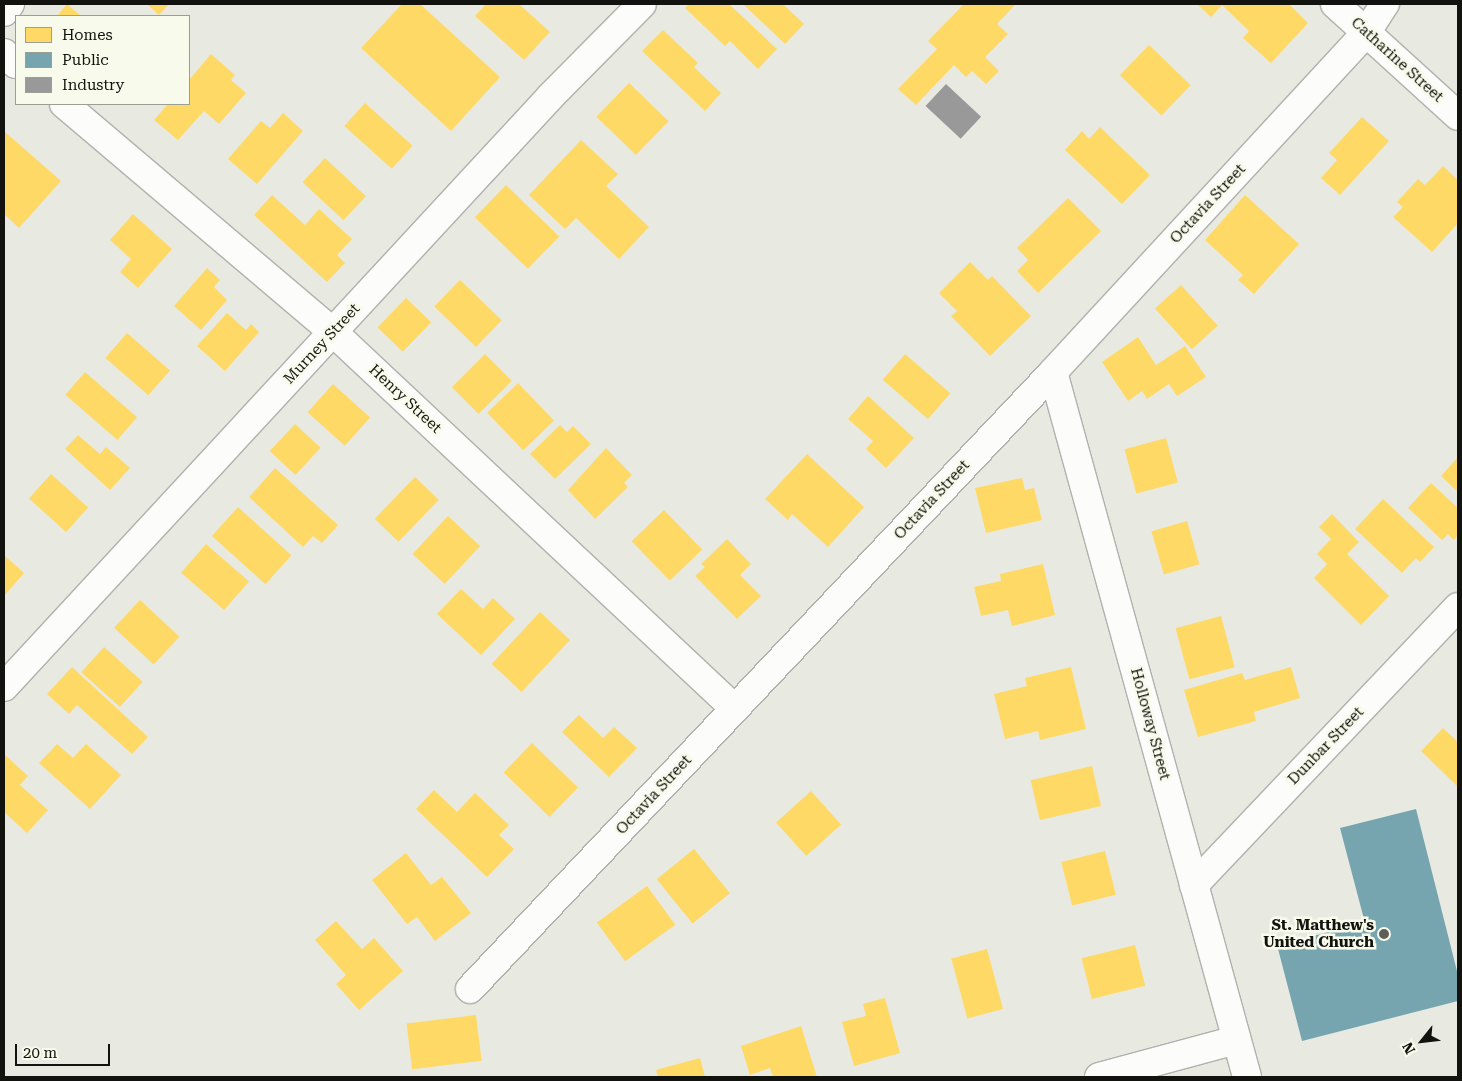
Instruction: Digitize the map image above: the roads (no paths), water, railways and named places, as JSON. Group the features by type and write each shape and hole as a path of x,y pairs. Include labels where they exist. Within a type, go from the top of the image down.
{"street":[{"path":"4,12 10,4"},
{"name":"Murney Street","path":"4,688 551,96 642,4"},
{"name":"Catharine Street","path":"1335,4 1458,116"},
{"name":"Octavia Street","path":"470,989 1053,372 1366,32 1385,4"},
{"path":"4,53 15,63"},
{"name":"Henry Street","path":"65,105 333,332 735,709"},
{"name":"Holloway Street","path":"1053,372 1247,1077"},
{"name":"Dunbar Street","path":"1194,885 1458,607"},
{"path":"1099,1077 1236,1040"}],"place":[{"name":"St. Matthew's United Church","path":"1384,934"}]}
